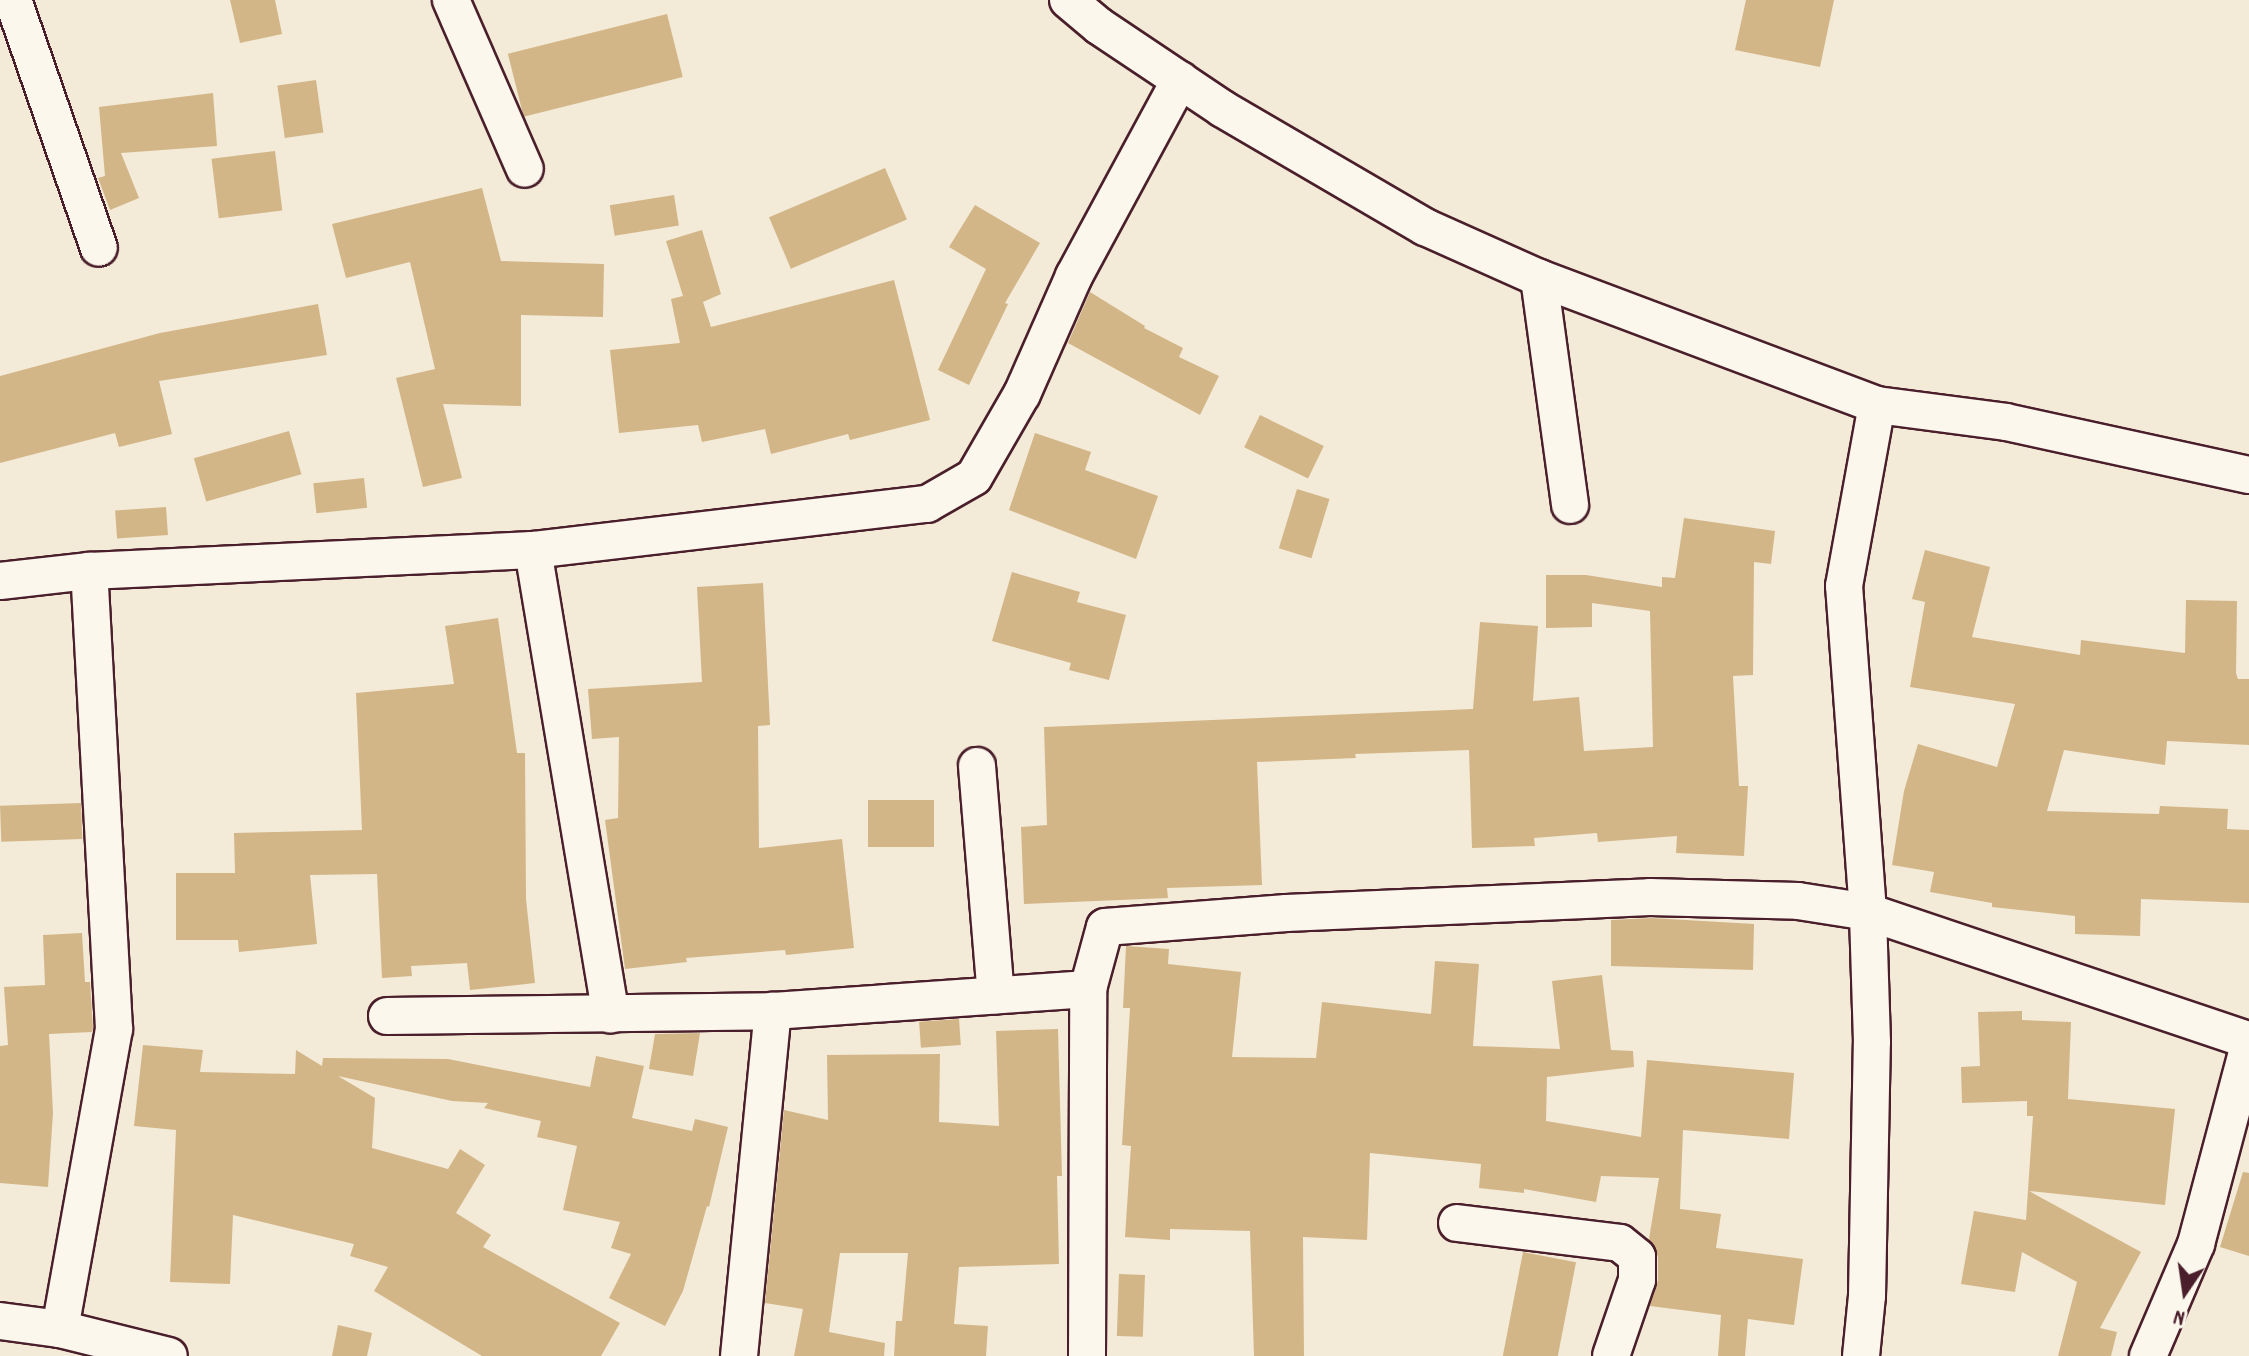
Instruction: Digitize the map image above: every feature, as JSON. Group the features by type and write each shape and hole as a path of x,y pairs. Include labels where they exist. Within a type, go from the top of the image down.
{"street":[{"path":"13,0 99,248"},
{"path":"451,0 525,169"},
{"path":"1068,0 1099,26 1223,109 1425,227 1539,278 1877,405 2006,422 2249,475"},
{"path":"0,581 89,571 533,550 927,504 974,477 1022,394 1074,276 1180,80"},
{"path":"1539,278 1570,505"},
{"path":"1861,1356 1867,1296 1872,1042 1868,912 1844,586 1877,405"},
{"path":"533,550 611,1014"},
{"path":"60,1329 114,1029 89,571"},
{"path":"977,766 996,995"},
{"path":"1087,1356 1088,989 1105,927 1286,913 1650,897 1798,901 1868,912 2249,1043 2196,1244 2148,1356"},
{"path":"387,1016 773,1011 1088,989"},
{"path":"739,1356 773,1011"},
{"path":"1457,1223 1620,1243 1637,1257 1637,1280 1611,1356"},
{"path":"0,1321 60,1329 169,1356"}],"building":[{"path":"230,0 275,0 282,34 240,43"},
{"path":"1746,0 1834,0 1820,67 1735,50"},
{"path":"667,14 683,77 524,117 508,54"},
{"path":"316,80 323,132 285,138 277,85"},
{"path":"213,93 217,146 121,153 139,198 110,210 98,178 105,176 99,107"},
{"path":"275,151 282,211 219,218 211,159"},
{"path":"885,168 907,220 791,269 769,217"},
{"path":"482,188 501,261 604,264 603,317 521,315 521,406 443,404 462,478 423,487 396,378 435,369 410,262 346,278 332,224"},
{"path":"674,195 679,226 615,236 610,205"},
{"path":"975,205 1040,243 1005,303 1008,304 969,385 938,370 986,269 949,247"},
{"path":"702,230 721,294 703,302 711,327 894,280 930,420 850,440 848,434 771,454 765,429 702,442 698,425 619,433 610,350 680,343 671,299 683,296 666,241"},
{"path":"1090,292 1144,328 1183,348 1179,357 1219,376 1200,415 1068,343"},
{"path":"318,304 327,355 159,381 172,434 119,447 115,433 0,463 0,376 160,333"},
{"path":"1260,415 1324,446 1308,478 1244,447"},
{"path":"289,431 301,474 206,502 194,458"},
{"path":"1035,433 1091,452 1085,470 1158,496 1136,559 1009,510"},
{"path":"364,478 367,508 316,513 313,483"},
{"path":"1297,489 1330,499 1311,558 1279,548"},
{"path":"166,507 168,535 117,538 115,511"},
{"path":"1684,518 1775,531 1771,564 1754,562 1753,675 1733,676 1739,786 1748,786 1744,856 1676,853 1677,836 1598,842 1597,833 1534,838 1535,846 1472,848 1469,750 1355,754 1356,758 1257,762 1262,885 1167,888 1168,898 1024,904 1021,827 1047,825 1044,727 1473,709 1480,622 1538,626 1533,701 1579,697 1584,751 1653,747 1650,611 1592,603 1592,627 1546,628 1546,575 1586,575 1662,587 1662,577 1675,578"},
{"path":"1925,550 1990,567 1972,637 2080,655 2081,640 2185,653 2186,600 2237,601 2236,673 2238,679 2249,679 2249,745 2167,741 2165,765 2064,750 2047,811 2159,814 2160,806 2228,809 2227,829 2249,830 2249,903 2141,899 2140,936 2075,934 2075,916 1992,907 1992,903 1930,892 1934,872 1892,865 1904,791 1918,744 1997,767 2015,704 1910,687 1925,602 1912,599"},
{"path":"1012,572 1080,592 1077,602 1126,615 1109,680 1069,670 1071,663 992,641"},
{"path":"763,583 770,725 758,726 759,848 842,839 854,948 786,955 785,950 686,958 687,962 625,969 605,820 618,818 619,737 592,739 588,689 702,682 697,587"},
{"path":"498,618 517,753 525,753 526,899 535,983 470,990 467,963 411,966 412,976 382,978 377,874 310,875 317,944 239,952 238,940 176,940 176,873 235,873 234,833 362,830 356,693 454,684 445,626"},
{"path":"868,800 934,800 934,847 868,847"},
{"path":"81,803 82,839 1,842 0,806"},
{"path":"1651,918 1754,924 1753,970 1611,966 1611,920"},
{"path":"82,933 85,982 90,982 93,1028 92,1032 49,1034 53,1113 48,1187 0,1183 0,1046 8,1045 4,987 45,985 43,935"},
{"path":"1126,946 1169,949 1168,964 1241,972 1232,1057 1316,1058 1322,1002 1431,1014 1435,961 1479,964 1473,1046 1560,1049 1552,981 1602,975 1611,1050 1633,1051 1634,1067 1547,1077 1546,1121 1641,1137 1647,1060 1794,1073 1789,1139 1683,1130 1680,1209 1721,1214 1716,1248 1803,1259 1794,1325 1748,1319 1745,1356 1718,1356 1721,1315 1650,1306 1658,1280 1658,1257 1649,1239 1659,1178 1601,1176 1596,1202 1524,1189 1524,1193 1479,1188 1481,1164 1370,1153 1367,1240 1303,1237 1304,1356 1254,1356 1250,1231 1170,1229 1170,1240 1125,1237 1131,1146 1122,1145 1130,1008 1123,1008"},
{"path":"2022,1011 2022,1020 2071,1022 2068,1099 2175,1109 2165,1205 2029,1191 2141,1252 2100,1328 2117,1332 2111,1356 2058,1356 2077,1282 2022,1252 2015,1292 1961,1284 1974,1211 2026,1220 2033,1116 2027,1116 2027,1101 1962,1103 1961,1067 1980,1066 1978,1012"},
{"path":"959,1019 961,1045 921,1048 919,1022"},
{"path":"1058,1029 1062,1176 1057,1176 1059,1264 959,1267 954,1324 988,1326 986,1356 894,1356 896,1321 902,1321 908,1253 840,1253 829,1332 885,1343 884,1356 794,1356 803,1309 765,1303 784,1110 828,1120 827,1055 940,1054 939,1122 999,1126 996,1031"},
{"path":"700,1033 693,1076 649,1069 655,1034"},
{"path":"143,1045 203,1050 200,1072 295,1074 296,1050 322,1066 323,1058 448,1059 590,1087 596,1056 644,1066 632,1118 692,1131 695,1119 728,1127 709,1207 683,1291 665,1326 609,1298 631,1254 611,1248 620,1222 563,1210 577,1146 537,1137 541,1121 484,1108 488,1103 452,1101 338,1076 375,1098 372,1148 448,1169 460,1149 485,1165 456,1213 491,1235 483,1247 620,1323 601,1356 482,1356 374,1291 388,1267 350,1256 354,1244 233,1215 230,1284 170,1282 176,1130 134,1126"},
{"path":"2243,1172 2249,1173 2249,1256 2220,1247"},
{"path":"1523,1252 1576,1262 1558,1356 1503,1356"},
{"path":"1119,1274 1145,1275 1143,1337 1117,1336"},
{"path":"338,1325 372,1333 367,1356 332,1356"}]}
